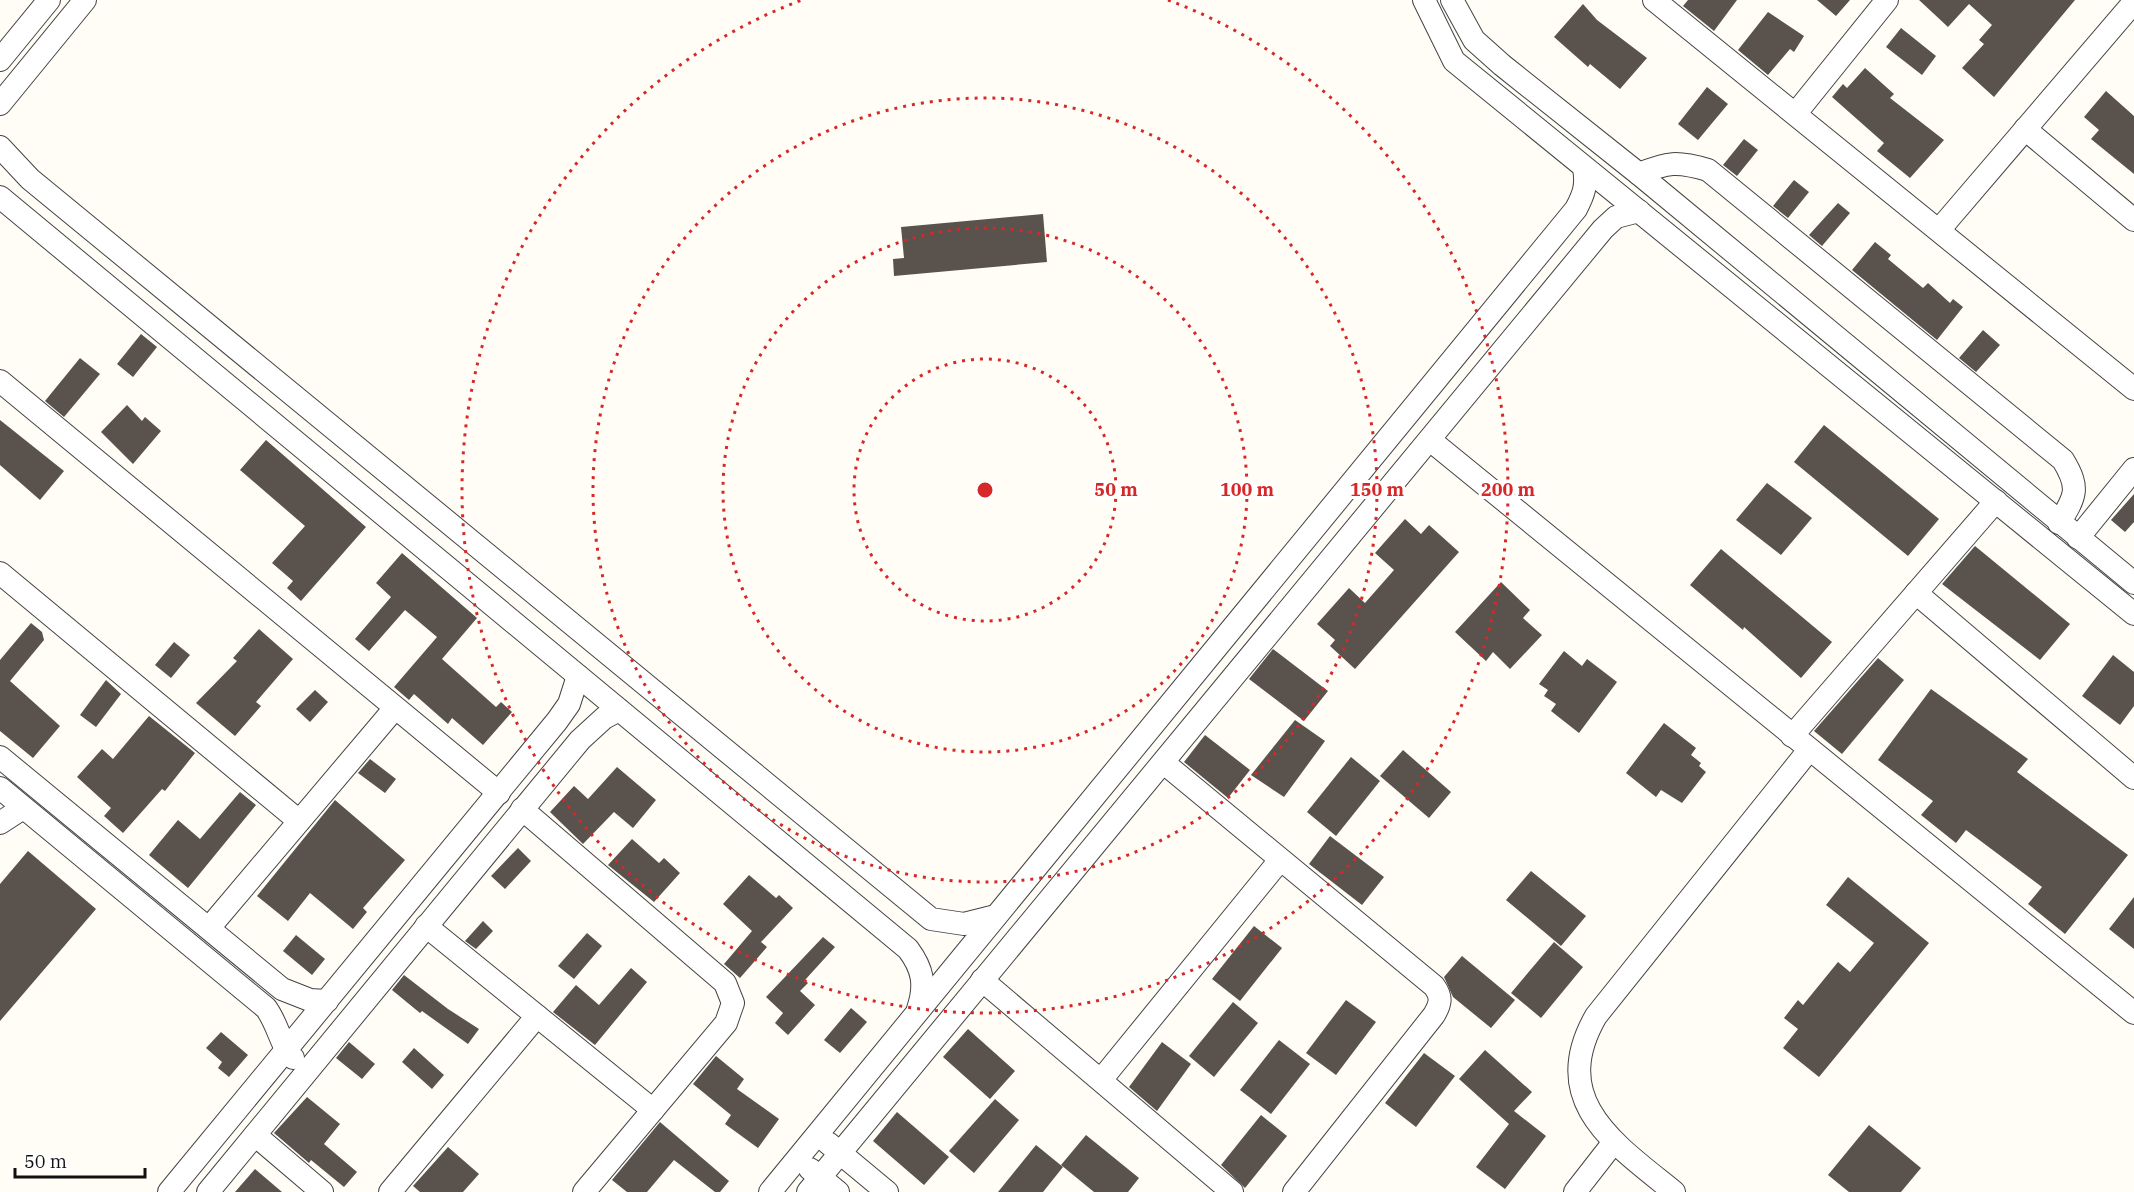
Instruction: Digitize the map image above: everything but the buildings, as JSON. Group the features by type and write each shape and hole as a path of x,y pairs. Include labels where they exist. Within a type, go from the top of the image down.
{"street":[{"path":"0,60 49,0"},
{"path":"0,104 85,0"},
{"path":"1424,0 1454,61 2134,614"},
{"path":"1452,0 1474,40 2134,583"},
{"path":"1796,113 1887,0"},
{"path":"1939,230 2134,2"},
{"path":"1664,3 2134,389"},
{"path":"2025,129 2134,220"},
{"path":"0,147 30,179 931,920 964,924 996,916"},
{"path":"1639,174 1665,164 1687,164 1708,170 2063,460 2074,477 2075,497 2059,523"},
{"path":"770,1192 1576,209 1585,193 1584,168"},
{"path":"0,197 908,950 918,962 923,978 923,994 918,1010"},
{"path":"814,1185 1603,229 1616,217 1639,211"},
{"path":"0,381 499,793"},
{"path":"285,433 308,407"},
{"path":"1938,454 1954,435"},
{"path":"1430,440 2134,1013"},
{"path":"2078,538 2134,469"},
{"path":"1674,1192 1614,1143 1595,1122 1584,1096 1580,1069 1589,1028 1916,593 1996,501"},
{"path":"0,573 299,821"},
{"path":"1916,593 2134,778"},
{"path":"169,1192 557,721 569,704 578,676"},
{"path":"209,928 395,708"},
{"path":"208,1192 580,740 597,723 619,710"},
{"path":"557,721 580,740"},
{"path":"0,757 282,989 310,1000 327,1001"},
{"path":"1164,763 1434,986 1440,995 1440,1005 1434,1014 1294,1192"},
{"path":"0,788 266,1008 276,1021 286,1051 308,1070"},
{"path":"0,823 23,808"},
{"path":"522,809 725,983 731,992 733,1003 726,1023 584,1192"},
{"path":"785,848 809,819"},
{"path":"1101,1080 1280,860"},
{"path":"426,926 653,1110"},
{"path":"982,980 1232,1192"},
{"path":"266,1008 282,989"},
{"path":"390,1192 537,1016"},
{"path":"818,1134 887,1192"},
{"path":"255,1135 322,1192"},
{"path":"1575,1192 1614,1143"},
{"path":"798,1158 814,1185 838,1192"}]}
